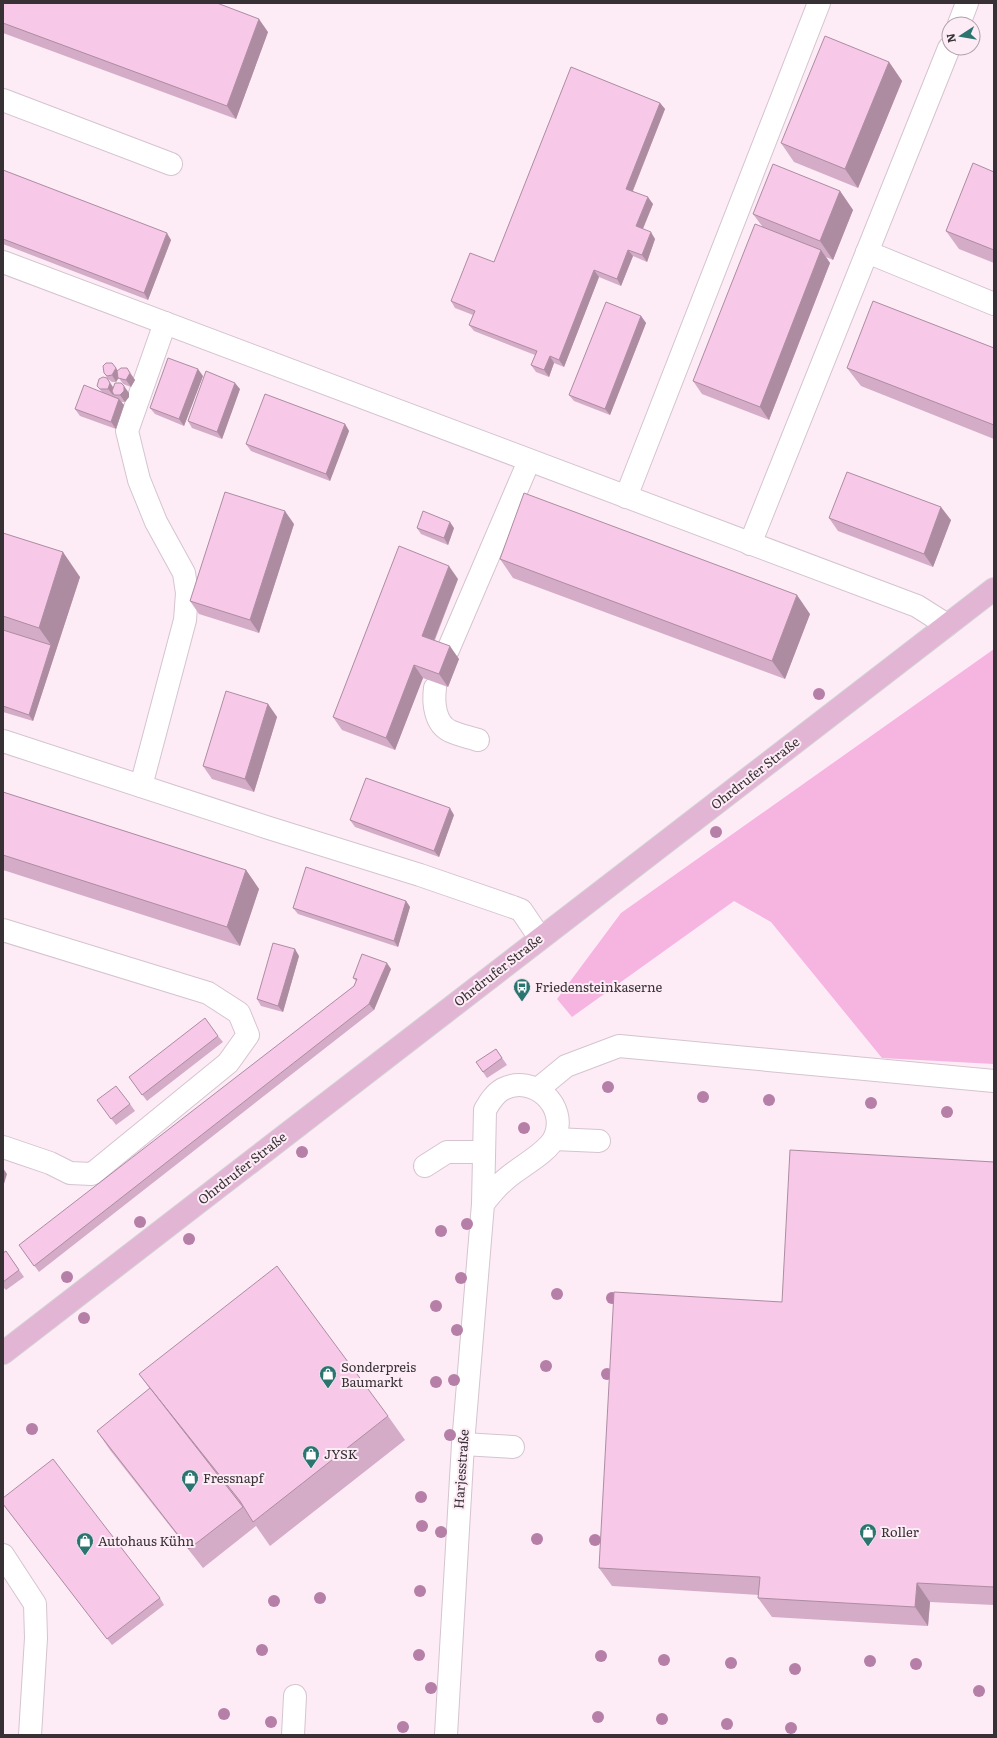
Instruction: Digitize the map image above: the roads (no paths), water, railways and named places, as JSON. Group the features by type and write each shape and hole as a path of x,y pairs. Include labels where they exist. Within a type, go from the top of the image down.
{"main road":[{"name":"Ohrdrufer Straße","path":"3,1353 994,589"}],"street":[{"path":"626,498 819,3"},
{"path":"962,16 967,3"},
{"path":"750,544 946,56"},
{"path":"3,100 170,164"},
{"path":"867,252 994,304"},
{"path":"3,262 626,498 917,606 947,625"},
{"path":"140,786 185,620 187,593 184,573 156,522 139,480 127,431 165,323"},
{"path":"448,650 529,461"},
{"path":"435,688 434,700 440,722 449,731 478,740"},
{"path":"3,741 269,828 420,874 520,910 540,938"},
{"path":"3,930 208,993 239,1013 248,1035 228,1063 92,1174 70,1173 50,1163 3,1147"},
{"path":"483,1204 506,1179 532,1160 554,1139 558,1125 556,1110 547,1096 538,1089 566,1066 619,1046 994,1081"},
{"name":"Harjesstraße","path":"446,1735 463,1444 483,1204 484,1110 492,1098 501,1090 513,1085 538,1089"},
{"path":"554,1139 599,1141"},
{"path":"425,1166 447,1152 483,1152"},
{"path":"463,1444 513,1447"},
{"path":"3,1554 35,1604 36,1638 30,1735"},
{"path":"292,1735 295,1696"}],"place":[{"name":"Friedensteinkaserne","path":"522,1002"},
{"name":"Sonderpreis Baumarkt","path":"328,1389"},
{"name":"JYSK","path":"311,1469"},
{"name":"Fressnapf","path":"190,1493"},
{"name":"Roller","path":"868,1547"},
{"name":"Autohaus Kühn","path":"85,1556"}]}
